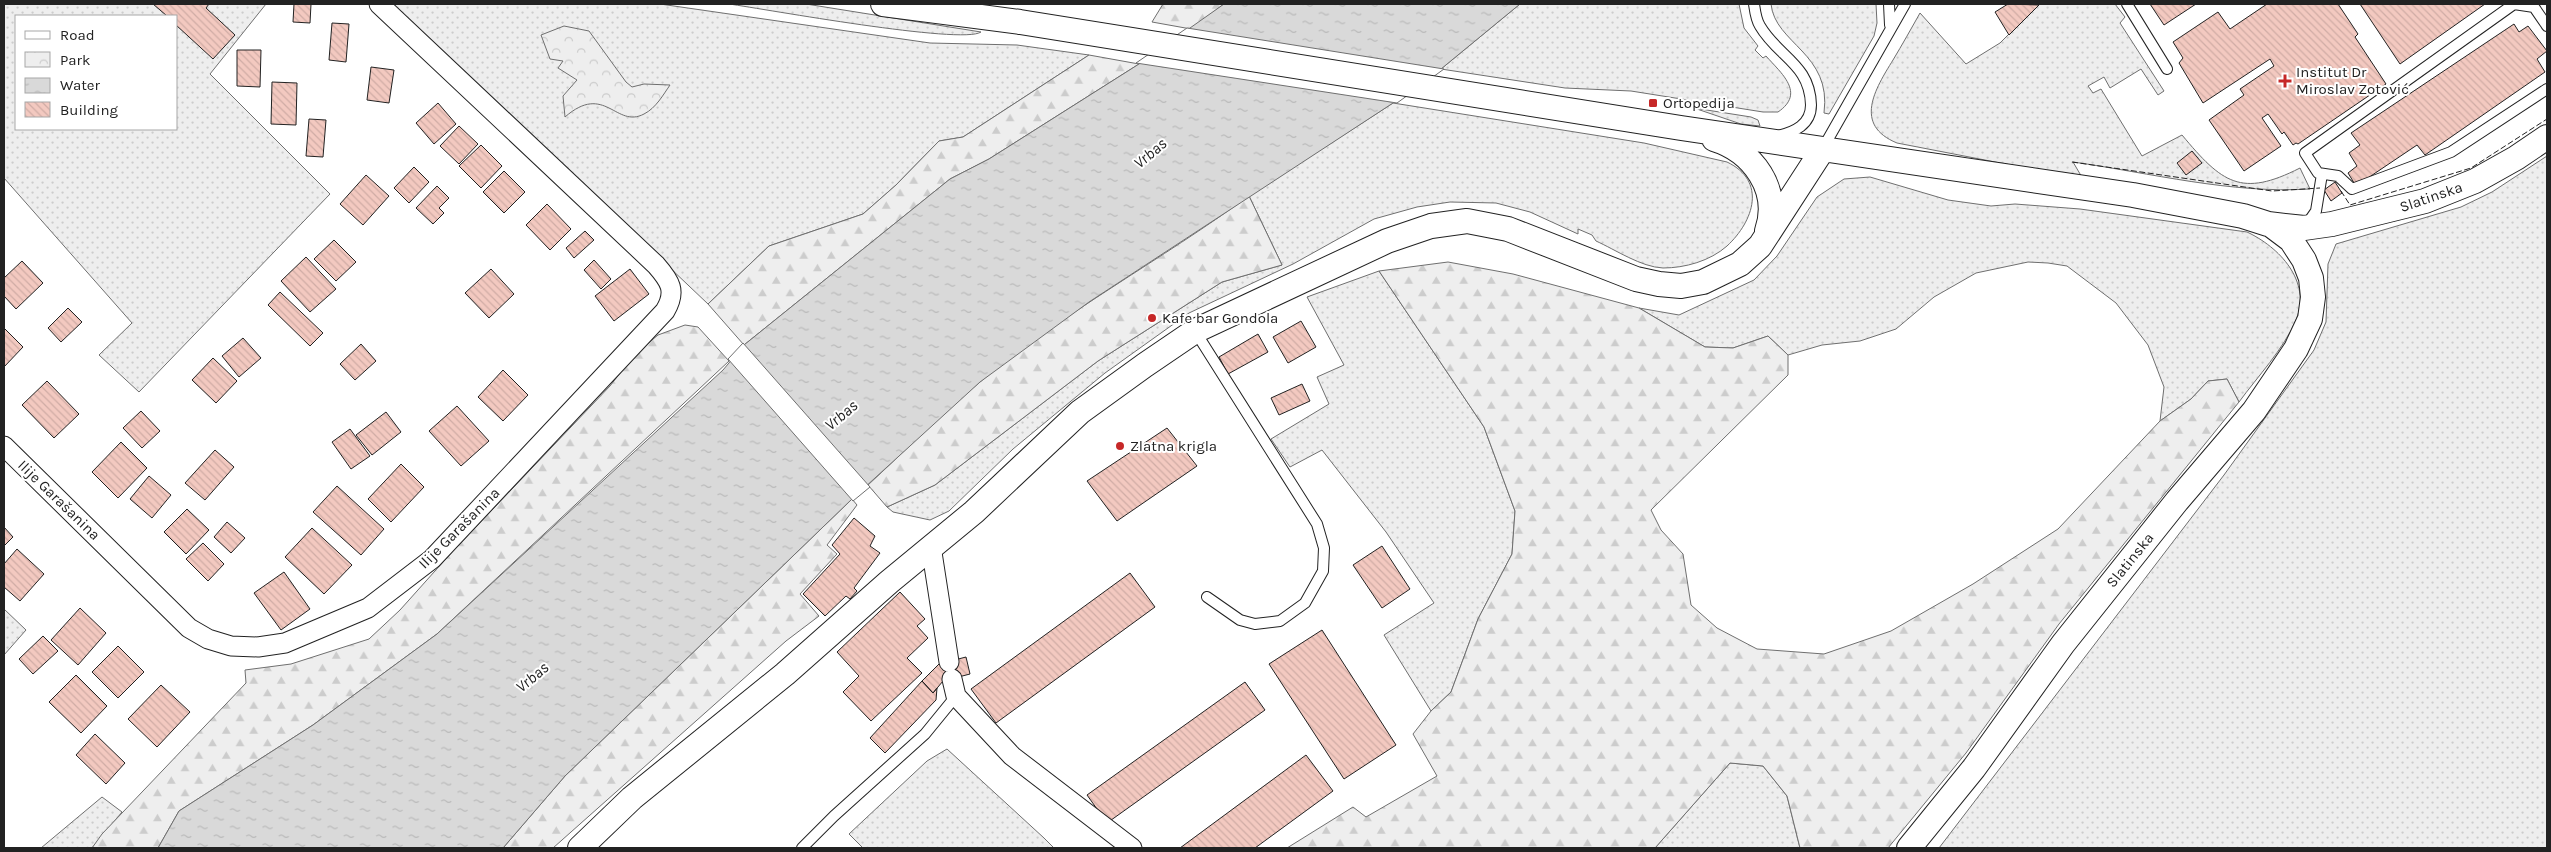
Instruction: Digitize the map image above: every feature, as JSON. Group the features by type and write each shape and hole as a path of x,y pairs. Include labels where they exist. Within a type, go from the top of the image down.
{"street":[{"name":"Ilije Garašanina","path":"4,446 189,628 208,639 231,646 258,647 285,643 368,608 432,559 665,311 672,295 670,281 656,265 379,4"},
{"path":"883,4 1020,22 1742,138 2133,195 2243,216 2271,225"},
{"path":"1681,128 1727,145 1747,157 1760,171 1770,205 1770,222 1763,241"},
{"name":"Slatinska","path":"2271,225 2304,228 2332,224 2425,201 2475,181 2516,158 2547,137"},
{"path":"580,848 632,798 785,674 930,546 974,512 1080,412 1144,364 1195,331 1387,241 1432,226 1467,221 1508,229 1636,279 1681,286 1703,282 1724,274 1740,264 1763,241 1823,149"},
{"name":"Slatinska","path":"1909,848 1974,768 2062,644 2177,501 2254,411 2291,357 2310,319 2314,297 2311,278 2304,260 2291,240 2271,225"},
{"name":"Slatinska","path":"2304,228 2302,242 2304,260"},
{"path":"930,546 952,679 1012,756 1132,848"}],"lane":[{"path":"1742,138 1767,138 1793,131 1804,125 1809,118 1811,108 1807,80 1798,68 1770,40 1759,25 1754,4"},
{"path":"1889,4 1889,29"},
{"path":"1823,149 1872,64 1889,29 1905,4"},
{"path":"2127,4 2167,68"},
{"path":"2547,26 2534,6 2514,4 2305,153 2318,173 2338,176 2352,189 2450,152 2547,90"},
{"path":"2304,228 2316,211 2322,174"},
{"path":"1195,331 1317,524 1324,548 1323,571 1305,603 1280,621 1255,624 1240,620 1207,597"},
{"path":"802,848 834,816 925,734 952,679"}],"green space":[{"path":"4,4 266,4 210,74 330,194 139,392 99,355 132,323 4,178"},
{"path":"392,4 660,4 930,43 1017,45 1089,55 963,137 939,141 896,185 863,214 769,246 708,304"},
{"path":"729,4 806,4 981,32 966,35 902,30"},
{"path":"1163,4 1224,4 1191,29 1152,22"},
{"path":"1520,4 1739,4 1744,28 1758,46 1755,50 1763,58 1766,56 1784,76 1790,90 1790,98 1786,105 1778,112 1763,112 1631,91 1565,88 1441,69"},
{"path":"1771,4 1876,4 1877,23 1874,36 1829,114 1824,113 1824,93 1820,76 1812,63 1782,29 1775,18"},
{"path":"2039,4 2115,4 2125,17 2120,23 2164,91 2158,95 2141,69 2110,88 2104,77 2088,86 2093,93 2101,89 2142,156 2182,135 2209,165 2234,181 2247,183 2262,182 2280,177 2300,168 2310,189 2280,190 2221,186 2073,162 2083,179 1897,143 1883,135 1875,127 1872,106 1875,94 1886,71 1920,13 1966,64 2000,43"},
{"path":"564,26 589,31 626,82 632,87 644,84 670,85 659,101 644,114 634,117 625,116 609,108 590,104 579,107 565,117 563,96 577,80 558,68 563,61 550,59 541,35"},
{"path":"1089,55 1139,64 989,159 950,179 744,345 708,304 769,246 863,214 896,185 939,141 963,137"},
{"path":"1393,103 1644,143 1727,162 1740,170 1748,180 1752,190 1752,202 1749,213 1744,225 1736,236 1727,246 1713,256 1697,263 1663,268 1646,265 1596,241 1592,235 1578,229 1578,234 1530,212 1496,203 1450,202 1417,207 1374,219 1293,264 1189,313 1105,373 1013,449 949,511 930,520 893,512 887,507 935,485 1098,361 1222,282 1282,265 1249,196"},
{"path":"1694,108 1751,117 1758,120 1760,126 1741,124"},
{"path":"2547,156 2547,848 1939,848 2224,475 2314,350 2326,322 2328,264 2336,244 2461,207 2492,192"},
{"path":"1870,177 1948,200 1991,206 2015,204 2080,209 2247,232 2259,238 2281,256 2290,267 2300,292 2300,306 2296,320 2277,352 2239,402 2227,379 2208,381 2191,399 2160,421 2164,387 2148,345 2116,303 2067,266 2028,262 1976,273 1934,297 1896,329 1860,341 1822,345 1788,355 1768,336 1733,348 1705,347 1639,308 1679,315 1754,280 1777,256 1817,197 1844,179"},
{"path":"1249,196 1282,265 1222,282 1098,361 935,485 887,507 868,485 951,407 1012,357 1045,332"},
{"path":"1448,262 1513,274 1639,308 1705,347 1733,348 1768,336 1788,355 1788,375 1651,510 1661,530 1683,554 1691,605 1717,628 1757,649 1824,654 1891,631 1973,584 2058,529 2160,421 2191,399 2208,381 2227,379 2239,402 2059,624 1966,753 1888,848 1800,848 1787,796 1763,766 1730,763 1655,848 1287,848 1353,807 1366,817 1437,776 1413,734 1431,711 1451,692 1478,619 1512,554 1515,511 1484,427 1379,271"},
{"path":"1379,271 1484,427 1515,511 1512,554 1478,619 1451,692 1431,711 1384,635 1434,603 1386,532 1322,450 1290,467 1271,439 1329,404 1317,377 1344,365 1307,297"},
{"path":"685,325 698,327 729,361 437,634 313,725 179,811 158,848 92,848 102,834 246,683 245,670 291,664 369,639 400,610 452,552 610,386 634,355 658,335"},
{"path":"852,499 857,505 827,545 837,554 800,594 819,616 786,641 553,848 503,848 565,776"},
{"path":"4,609 26,630 4,655"},
{"path":"947,749 1054,848 863,848 849,834 927,761"},
{"path":"1730,763 1763,766 1787,796 1800,848 1655,848"},
{"path":"102,797 122,812 92,848 41,848"}],"water":[{"name":"Vrbas","path":"1224,4 1520,4 1441,69 1393,103 1089,302 980,382 852,499 565,776 503,848 158,848 179,811 313,725 437,634 723,370 744,345 950,179 989,159 1139,64"}],"pier":[{"path":"1187,28 1444,69 1397,103 1136,63"},
{"path":"743,343 870,487 853,501 728,359"}],"building":[{"path":"153,4 209,4 206,8 235,35 213,59 178,27 178,15 166,15"},
{"path":"294,4 311,4 310,23 293,22"},
{"path":"2008,4 2039,5 2009,35 1995,12"},
{"path":"2150,4 2196,4 2164,25"},
{"path":"2267,4 2338,4 2358,34 2355,37 2386,84 2298,144 2293,145 2284,132 2282,134 2268,114 2262,118 2281,146 2244,171 2209,120 2244,95 2240,89 2274,66 2270,59 2203,103 2179,63 2183,58 2173,42 2218,12 2230,29"},
{"path":"2360,4 2485,4 2400,64"},
{"path":"332,23 349,24 346,62 329,60"},
{"path":"2514,24 2519,32 2528,26 2547,51 2537,59 2545,72 2425,155 2417,145 2356,186 2348,173 2357,166 2349,153 2360,145 2351,133"},
{"path":"237,50 261,50 260,87 237,86"},
{"path":"371,67 394,70 389,103 367,100"},
{"path":"272,82 297,83 296,125 271,124"},
{"path":"438,103 456,124 434,144 416,123"},
{"path":"309,119 326,120 323,157 306,156"},
{"path":"459,126 478,144 459,164 440,146"},
{"path":"481,145 502,166 481,188 459,166"},
{"path":"2192,151 2202,163 2186,175 2177,163"},
{"path":"414,167 429,182 409,203 394,188"},
{"path":"504,171 525,192 504,213 483,192"},
{"path":"366,175 389,196 363,225 340,204"},
{"path":"2335,182 2342,193 2331,201 2324,190"},
{"path":"437,186 449,198 439,208 444,213 433,224 416,208"},
{"path":"547,204 571,229 550,250 526,225"},
{"path":"585,231 594,240 574,258 566,248"},
{"path":"334,240 356,262 336,281 314,259"},
{"path":"306,257 336,289 310,312 281,281"},
{"path":"594,260 611,279 601,289 584,270"},
{"path":"22,261 43,283 16,309 4,296 4,278"},
{"path":"491,269 514,294 489,318 465,293"},
{"path":"630,269 649,294 614,321 595,296"},
{"path":"280,292 323,333 310,346 268,305"},
{"path":"68,308 82,322 61,342 48,328"},
{"path":"1301,321 1316,347 1288,363 1273,337"},
{"path":"4,328 23,347 4,367"},
{"path":"1258,334 1268,352 1228,374 1219,357"},
{"path":"243,338 261,358 239,377 222,356"},
{"path":"361,344 376,361 355,380 340,364"},
{"path":"213,358 237,381 216,403 192,380"},
{"path":"503,370 528,395 503,421 478,397"},
{"path":"47,381 79,414 54,438 22,405"},
{"path":"1302,384 1310,401 1279,415 1271,398"},
{"path":"457,406 489,441 461,466 429,431"},
{"path":"141,411 160,431 142,448 123,428"},
{"path":"386,412 401,432 372,455 356,435"},
{"path":"1167,428 1197,466 1117,521 1087,481"},
{"path":"350,429 370,456 351,469 332,442"},
{"path":"121,442 147,468 118,498 92,472"},
{"path":"215,450 234,467 205,500 185,483"},
{"path":"401,464 424,487 391,522 368,499"},
{"path":"149,476 171,495 152,518 130,499"},
{"path":"337,486 384,529 361,555 313,512"},
{"path":"187,509 209,530 186,554 164,532"},
{"path":"854,518 875,536 870,546 880,553 854,588 857,591 850,599 846,596 825,616 803,594 840,554 832,545"},
{"path":"227,522 245,538 231,553 214,537"},
{"path":"4,527 13,537 4,546"},
{"path":"312,528 352,565 324,594 285,557"},
{"path":"203,543 224,564 208,581 186,559"},
{"path":"1382,546 1410,589 1382,608 1353,565"},
{"path":"17,549 44,574 20,601 4,587 4,564"},
{"path":"284,572 310,609 281,630 254,593"},
{"path":"1130,573 1155,607 996,723 971,689"},
{"path":"900,592 925,619 917,626 928,638 907,658 922,673 871,721 843,692 859,676 837,652"},
{"path":"80,608 106,633 78,665 51,640"},
{"path":"1322,630 1396,745 1344,779 1269,664"},
{"path":"43,636 58,651 33,674 19,659"},
{"path":"118,646 144,672 118,698 92,672"},
{"path":"966,657 970,674 943,681 933,693 922,681 939,664"},
{"path":"76,675 107,706 81,733 49,702"},
{"path":"922,681 933,693 937,688 936,700 885,753 870,738"},
{"path":"1245,682 1265,710 1107,823 1087,795"},
{"path":"161,685 190,712 157,747 128,719"},
{"path":"95,734 125,763 106,784 76,755"},
{"path":"1306,755 1333,791 1255,848 1180,848"}],"fence":[{"path":"2341,191 2350,205 2471,168 2547,119"},
{"path":"2072,162 2272,191 2320,188"}],"place":[{"name":"Institut Dr Miroslav Zotović","path":"2285,81"},
{"name":"Ortopedija","path":"1653,103"},
{"name":"Kafe bar Gondola","path":"1152,318"},
{"name":"Zlatna krigla","path":"1120,446"}]}
